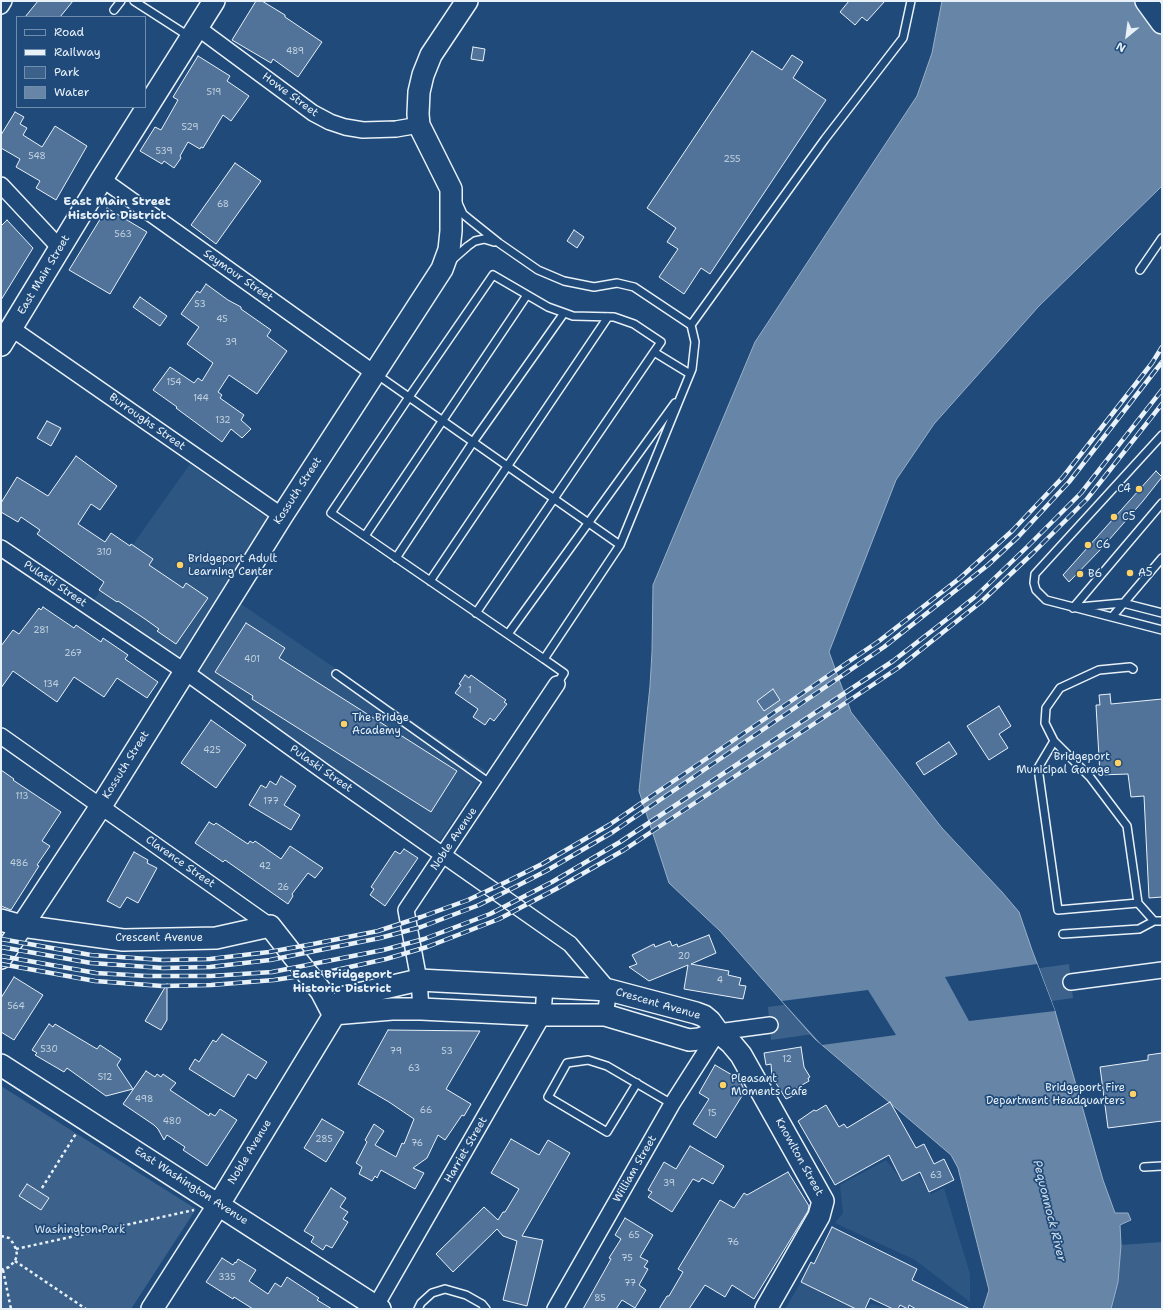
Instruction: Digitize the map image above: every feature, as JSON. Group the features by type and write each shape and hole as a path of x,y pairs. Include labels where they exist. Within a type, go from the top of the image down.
{"main road":[{"name":"East Main Street","path":"6,334 214,1"},
{"name":"Kossuth Street","path":"1,958 100,806 282,516 442,269 449,250 451,231 451,189 419,125 419,92 423,75 431,55 467,1"},
{"path":"1146,1 1162,23"},
{"name":"Crescent Avenue","path":"1,920 22,926 123,940 216,938 270,926"},
{"name":"Clarence Street","path":"270,926 321,991 334,1014"},
{"name":"Crescent Avenue","path":"419,980 609,990 704,1016 710,1021 718,1032 699,1039 689,1040 605,1015 543,1015 421,1009 392,1009 334,1014 345,997 419,980"},
{"name":"Noble Avenue","path":"152,1309 215,1210 334,1014"},
{"name":"Knowlton Street","path":"718,1032 731,1042 742,1055 824,1200 819,1216 766,1309"},
{"name":"East Washington Avenue","path":"1,1065 85,1118 215,1210 377,1308"}],"street":[{"path":"1,6 4,1"},
{"name":"Howe Street","path":"195,33 314,113 330,122 345,127 363,130 396,129 419,125"},
{"name":"Seymour Street","path":"102,179 374,373"},
{"path":"1,185 60,248"},
{"name":"Burroughs Street","path":"6,334 282,516"},
{"name":"Pulaski Street","path":"1,548 184,671 570,944 609,990"},
{"name":"Noble Avenue","path":"421,1009 419,980 406,910 444,856 557,684"},
{"name":"Clarence Street","path":"1,736 270,926"},
{"path":"1071,982 1162,970"},
{"name":"Harriet Street","path":"377,1308 543,1015 545,986"},
{"path":"605,1015 609,990"},
{"path":"718,1032 770,1025"},
{"name":"William Street","path":"555,1309 672,1104 718,1032"}],"lane":[{"path":"114,10 121,1"},
{"path":"134,1 195,33"},
{"path":"544,660 620,545 692,369 694,342 691,325 825,139 903,38 911,1"},
{"path":"451,189 463,214 499,243 538,270 564,281 594,287 617,283 634,288 691,325"},
{"path":"1140,270 1162,238"},
{"path":"442,269 475,241 484,239 499,243"},
{"path":"476,612 661,342 634,324 614,317 573,316 548,307 493,275 331,513 564,673 557,684"},
{"path":"365,536 527,295"},
{"path":"396,558 473,442 564,313"},
{"path":"430,581 608,317"},
{"path":"654,352 690,374"},
{"path":"374,373 620,545"},
{"path":"508,634 587,522 682,393"},
{"path":"1162,435 1035,574 1034,583 1036,590 1046,600 1162,630"},
{"path":"1073,608 1162,504"},
{"path":"1112,617 1162,558"},
{"path":"1073,608 1123,603 1162,613"},
{"path":"1133,669 1130,667 1099,670 1060,688 1046,708 1045,723 1054,741 1090,777 1127,826 1138,903 1154,921"},
{"path":"336,674 491,784"},
{"path":"1054,741 1038,768 1058,910 1138,903"},
{"path":"1063,934 1139,929 1154,921 1162,921"},
{"path":"637,1084 607,1132 548,1097 567,1063 588,1060 607,1066 672,1104"},
{"path":"1144,1167 1162,1166"},
{"path":"418,1309 421,1303 432,1292 445,1289 466,1295 482,1304 486,1309"}],"path":[{"path":"42,1188 85,1118"},
{"path":"16,1249 197,1209 215,1210"},
{"path":"1,1236 9,1238 14,1243 17,1255 15,1262 2,1270 11,1309"},
{"path":"15,1262 86,1309"}],"shaded area":[{"name":"Bridgeport Adult Learning Center","path":"190,464 266,517 268,521 182,659 179,659 173,657 93,601"},
{"name":"The Bridge Academy","path":"241,604 486,771 441,839 432,839 200,673 200,667"},
{"path":"886,1160 902,1181 917,1173 931,1194 944,1188 970,1274 970,1302 915,1260 835,1223 843,1213 840,1185"},
{"path":"801,1282 856,1309 785,1309"},
{"path":"871,1304 891,1309 867,1309"}],"green space":[{"path":"1069,964 1073,998 968,1013 948,981"},
{"path":"868,993 890,1023 771,1040 768,1007"},
{"name":"Washington Park","path":"1,1086 196,1209 131,1309 1,1309"},
{"path":"1162,1242 1162,1309 1111,1309 1118,1282 1121,1245"}],"water":[{"name":"Pequonnock River","path":"942,1 1162,1 1162,186 1039,306 934,424 896,480 829,652 851,712 942,828 1019,912 1055,1011 1103,1180 1115,1213 1128,1213 1131,1220 1120,1225 1121,1245 1118,1282 1111,1309 983,1309 989,1290 958,1168 951,1155 815,1039 720,931 669,883 639,791 650,686 653,585 755,342 917,96 932,53"}],"pier":[{"path":"1037,964 1055,1011 969,1021 945,977"},
{"path":"868,990 896,1035 822,1045 782,1001"}],"building":[{"path":"38,1 73,1 61,16 26,16"},
{"path":"256,1 262,1 285,15 285,17 322,42 298,77 273,59 271,63 232,40"},
{"path":"849,1 885,1 867,21 862,17 855,25 840,12"},
{"path":"473,47 485,49 483,61 471,59"},
{"path":"752,51 782,70 792,55 803,62 793,78 826,100 710,274 701,268 684,294 659,277 678,249 667,242 676,228 647,208"},
{"path":"198,56 230,76 227,81 249,96 231,121 223,115 203,148 201,147 200,149 188,142 180,156 181,158 174,168 164,161 162,164 140,151 155,127 161,130 178,100 173,97"},
{"path":"15,112 24,117 20,124 27,128 23,135 42,147 55,126 87,146 56,200 36,188 40,181 16,167 20,159 1,148 1,135"},
{"path":"235,163 261,181 216,244 191,225"},
{"path":"107,208 147,232 110,294 69,270"},
{"path":"7,220 33,248 1,300 1,226"},
{"path":"574,230 584,237 577,248 567,241"},
{"path":"206,284 228,300 241,307 241,309 271,330 267,336 287,351 257,394 229,375 218,392 222,395 220,398 244,415 241,420 251,429 242,438 231,429 222,442 153,390 170,367 194,383 198,378 202,381 213,363 187,344 199,327 181,314 197,291 200,293"},
{"path":"140,297 167,316 160,326 133,307"},
{"path":"47,421 61,428 51,446 37,438"},
{"path":"76,456 117,486 100,510 91,504 78,524 105,542 111,533 130,546 131,544 153,559 149,565 183,588 186,583 208,598 176,644 157,631 159,629 145,619 99,590 104,582 37,534 40,530 21,517 18,522 1,512 1,503 17,477 48,496"},
{"path":"1156,471 1162,477 1101,549 1069,582 1063,575"},
{"path":"43,607 74,628 76,625 101,642 103,638 128,655 125,659 158,682 147,698 117,678 104,697 74,677 57,702 13,671 1,688 1,646 13,630 19,634 39,608 41,610"},
{"path":"246,623 285,648 279,658 457,771 431,812 252,699 253,696 215,672"},
{"path":"465,675 469,678 471,675 506,700 504,702 507,704 494,721 490,718 485,725 473,717 478,709 455,693 461,685 459,684"},
{"path":"773,689 780,700 764,711 757,701"},
{"path":"1110,694 1111,704 1162,699 1162,897 1149,898 1144,796 1131,797 1128,774 1100,775 1096,705 1100,705 1099,695"},
{"path":"999,706 1011,726 999,734 1008,748 989,760 967,726"},
{"path":"211,720 246,745 216,788 181,763"},
{"path":"949,742 957,754 924,775 916,763"},
{"path":"1,770 14,779 13,780 61,812 42,841 50,846 37,865 39,866 11,910 1,906"},
{"path":"281,776 296,786 284,805 300,815 291,830 249,805 261,785 266,788 270,781 276,785"},
{"path":"209,822 214,825 216,823 248,844 250,841 253,843 255,841 281,859 290,846 323,868 315,878 308,873 292,894 293,896 288,904 225,860 223,862 195,843"},
{"path":"404,849 418,858 385,906 370,895 374,889 371,887 395,851 400,854"},
{"path":"134,852 148,860 147,863 157,868 138,903 127,897 120,908 107,901"},
{"path":"709,935 716,953 691,964 729,971 728,975 741,978 739,985 746,986 743,999 684,989 688,965 649,981 629,967 637,964 632,955 654,944 655,947 670,941 672,946 677,944 678,947"},
{"path":"14,977 43,995 14,1040 1,1032 1,998"},
{"path":"167,984 167,1020 161,1030 145,1021"},
{"path":"49,1024 53,1027 55,1024 97,1049 100,1045 121,1059 117,1065 133,1089 106,1096 67,1068 64,1072 35,1055 37,1053 32,1050"},
{"path":"388,1030 480,1031 446,1089 471,1104 464,1116 462,1115 445,1140 438,1135 427,1158 413,1168 424,1173 415,1189 381,1170 377,1178 375,1176 372,1181 359,1174 362,1167 356,1163 367,1142 365,1140 374,1124 384,1131 375,1145 396,1157 402,1143 404,1144 414,1119 358,1084"},
{"path":"222,1034 267,1062 256,1079 248,1074 234,1097 189,1069 195,1059 199,1062 213,1040 216,1042"},
{"path":"801,1047 804,1067 810,1077 808,1078 809,1081 795,1089 797,1094 786,1099 772,1077 771,1064 766,1065 764,1053"},
{"name":"Bridgeport Fire Department Headquarters","path":"1162,1053 1162,1121 1108,1128 1100,1067 1148,1060 1148,1055"},
{"name":"Pleasant Moments Cafe","path":"715,1065 739,1079 745,1091 716,1138 693,1124 709,1099 699,1093"},
{"path":"146,1071 155,1077 157,1074 161,1077 163,1074 176,1083 170,1090 209,1116 210,1113 215,1116 220,1109 237,1120 207,1166 183,1150 185,1147 167,1135 164,1140 154,1125 123,1104"},
{"path":"890,1102 916,1148 924,1144 934,1164 944,1159 954,1180 929,1192 920,1172 902,1181 889,1155 835,1185 798,1121 814,1110 816,1111 826,1105 839,1127 844,1124 847,1128"},
{"path":"322,1119 344,1132 326,1162 304,1148"},
{"path":"511,1139 539,1155 548,1140 570,1153 522,1236 543,1240 527,1306 503,1300 517,1241 503,1236 497,1229 453,1272 436,1254 484,1207 498,1220 503,1212 505,1212 519,1189 491,1173"},
{"path":"690,1146 724,1166 713,1184 702,1178 699,1182 693,1179 672,1212 648,1197 652,1192 648,1190 664,1162 676,1169"},
{"path":"788,1172 809,1206 808,1211 754,1299 732,1285 725,1297 705,1285 689,1309 659,1309 667,1296 669,1296 683,1272 678,1269 720,1200 734,1208 744,1193 747,1195"},
{"path":"27,1184 49,1198 41,1210 19,1196"},
{"path":"331,1188 346,1198 340,1207 348,1212 343,1219 348,1222 332,1248 326,1245 323,1250 311,1242 314,1237 304,1231"},
{"path":"625,1218 653,1235 640,1257 648,1261 644,1267 648,1269 639,1285 646,1290 635,1308 622,1300 616,1309 583,1309 611,1259 609,1258 621,1239 615,1235"},
{"path":"832,1227 917,1269 912,1280 970,1309 916,1309 909,1305 908,1309 900,1305 898,1309 893,1309 870,1298 865,1309 856,1309 801,1282 811,1262 814,1264"},
{"path":"222,1258 233,1265 238,1259 256,1270 249,1281 268,1294 275,1283 281,1287 287,1277 319,1298 317,1300 332,1309 253,1309 234,1297 233,1299 206,1282"}],"railway":[{"path":"1,939 91,955 163,960 210,959 269,952 378,931 468,900 542,864 609,825 879,641 960,578 1012,531 1063,477 1152,363 1162,347"},
{"path":"1,947 91,963 163,968 210,967 270,960 380,938 421,927 479,905 517,886 613,832 884,647 988,565 1018,537 1069,482 1162,362"},
{"path":"1,956 96,973 147,976 211,976 272,972 383,950 424,939 490,914 552,882 620,842 893,661 951,616 976,596 1081,493 1162,390"},
{"path":"1,964 95,981 162,986 211,985 274,980 327,972 386,959 427,947 499,919 556,889 624,850 898,668 981,602 1033,553 1087,499 1162,404"}],"place":[{"name":"C4","path":"1139,489"},
{"name":"C5","path":"1114,517"},
{"name":"C6","path":"1088,545"},
{"name":"Bridgeport Adult Learning Center","path":"180,565"},
{"name":"A5","path":"1130,573"},
{"name":"B6","path":"1080,574"},
{"name":"The Bridge Academy","path":"344,724"},
{"name":"Bridgeport Municipal Garage","path":"1118,763"},
{"name":"Pleasant Moments Cafe","path":"723,1085"},
{"name":"Bridgeport Fire Department Headquarters","path":"1133,1094"}],"district":[{"name":"East Main Street Historic District","path":"117,209"},
{"name":"East Bridgeport Historic District","path":"342,982"}]}
